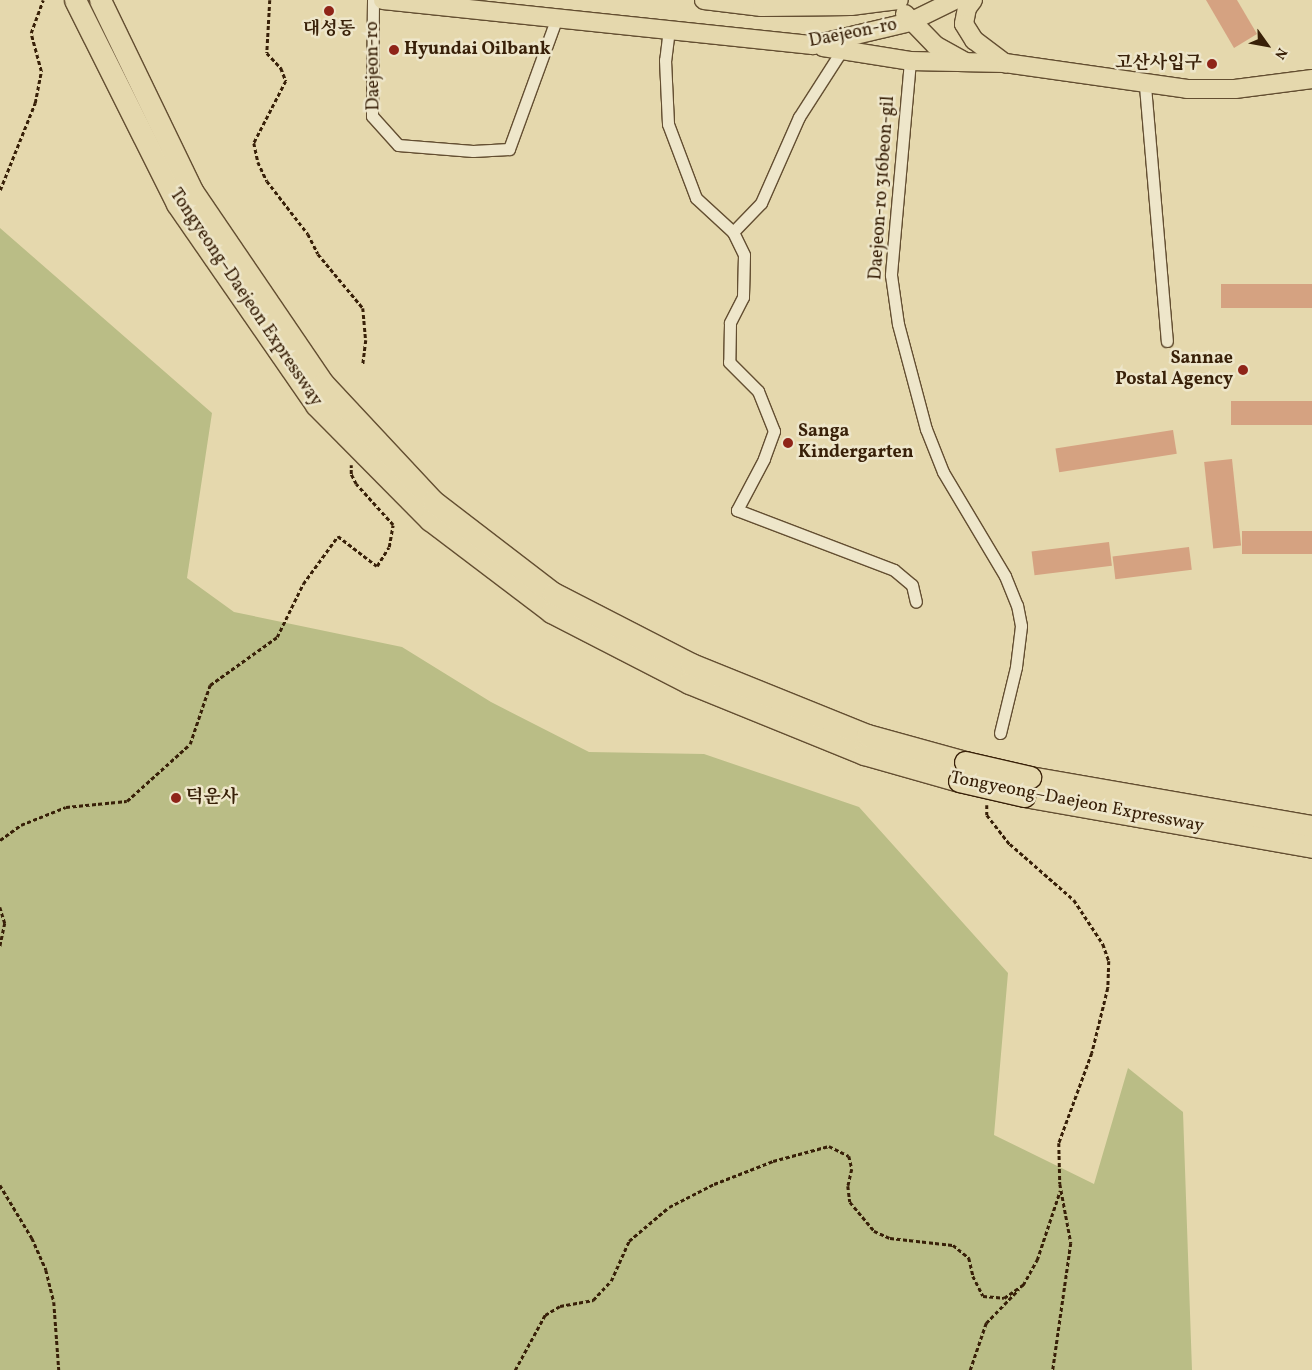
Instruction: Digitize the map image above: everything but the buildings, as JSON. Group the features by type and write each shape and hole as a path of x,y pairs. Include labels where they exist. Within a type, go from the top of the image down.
{"highway":[{"name":"Tongyeong–Daejeon Expressway","path":"75,0 185,198 316,405 430,520 551,612 689,683 864,754 962,771 1027,787 1312,847"},
{"name":"Tongyeong–Daejeon Expressway","path":"100,0 185,198"},
{"name":"Tongyeong–Daejeon Expressway","path":"1027,787 1312,826"}],"main road":[{"name":"Daejeon-ro","path":"383,0 556,20 668,29 813,45 910,22"},
{"name":"Daejeon-ro","path":"704,0 762,7 851,6 899,0 910,22 935,45 966,62 1005,63 1145,86 1236,89 1312,79"},
{"path":"910,22 955,0"},
{"path":"973,0 967,8 964,24 974,40 1005,63"},
{"path":"813,45 910,61 966,62"}],"street":[{"name":"Daejeon-ro","path":"373,0 372,116 398,145 474,152 509,149 556,20"},
{"path":"668,29 665,60 668,124 696,198 733,232 744,255 743,297 730,323 729,362 758,391 774,431 764,459 737,510 894,570 912,586 916,602"},
{"name":"Daejeon-ro","path":"733,232 761,203 799,117 842,50"},
{"name":"Daejeon-ro 316beon-gil","path":"910,61 891,275 895,304 926,428 943,472 1004,576 1017,605 1021,626 1016,667 1000,733"},
{"path":"1145,86 1167,341"}],"path":[{"path":"0,190 35,103 41,70 32,33 43,0"},
{"path":"270,0 266,53 281,68 286,81 254,143 258,162 267,182 308,234 318,254 363,308 366,340 363,365"},
{"path":"0,840 21,825 66,807 127,801 190,744 210,685 277,637 302,584 338,536 377,566 388,547 393,525 356,484 350,474 351,456"},
{"path":"986,803 987,815 1010,844 1074,900 1103,944 1108,961 1108,988 1092,1053 1060,1143 1061,1189 1071,1243 1053,1370"},
{"path":"0,907 5,923 0,948"},
{"path":"514,1370 545,1315 560,1306 593,1300 611,1281 629,1241 669,1207 747,1171 829,1146 849,1156 852,1169 848,1186 850,1202 874,1231 890,1238 954,1245 969,1258 973,1276 983,1296 1004,1298 1024,1284"},
{"path":"0,1185 32,1238 46,1270 54,1302 59,1370"},
{"path":"970,1370 986,1323 1024,1284 1037,1260 1061,1189"}],"green space":[{"path":"0,228 212,413 187,578 234,612 402,647 491,702 589,752 704,754 859,807 1008,973 994,1135 1094,1184 1128,1068 1183,1112 1192,1370 0,1370"}],"place":[{"name":"대성동","path":"329,11"},
{"name":"Hyundai Oilbank","path":"394,50"},
{"name":"고산사입구","path":"1212,64"},
{"name":"Sannae Postal Agency","path":"1243,370"},
{"name":"Sanga Kindergarten","path":"788,443"},
{"name":"덕운사","path":"176,798"}]}
